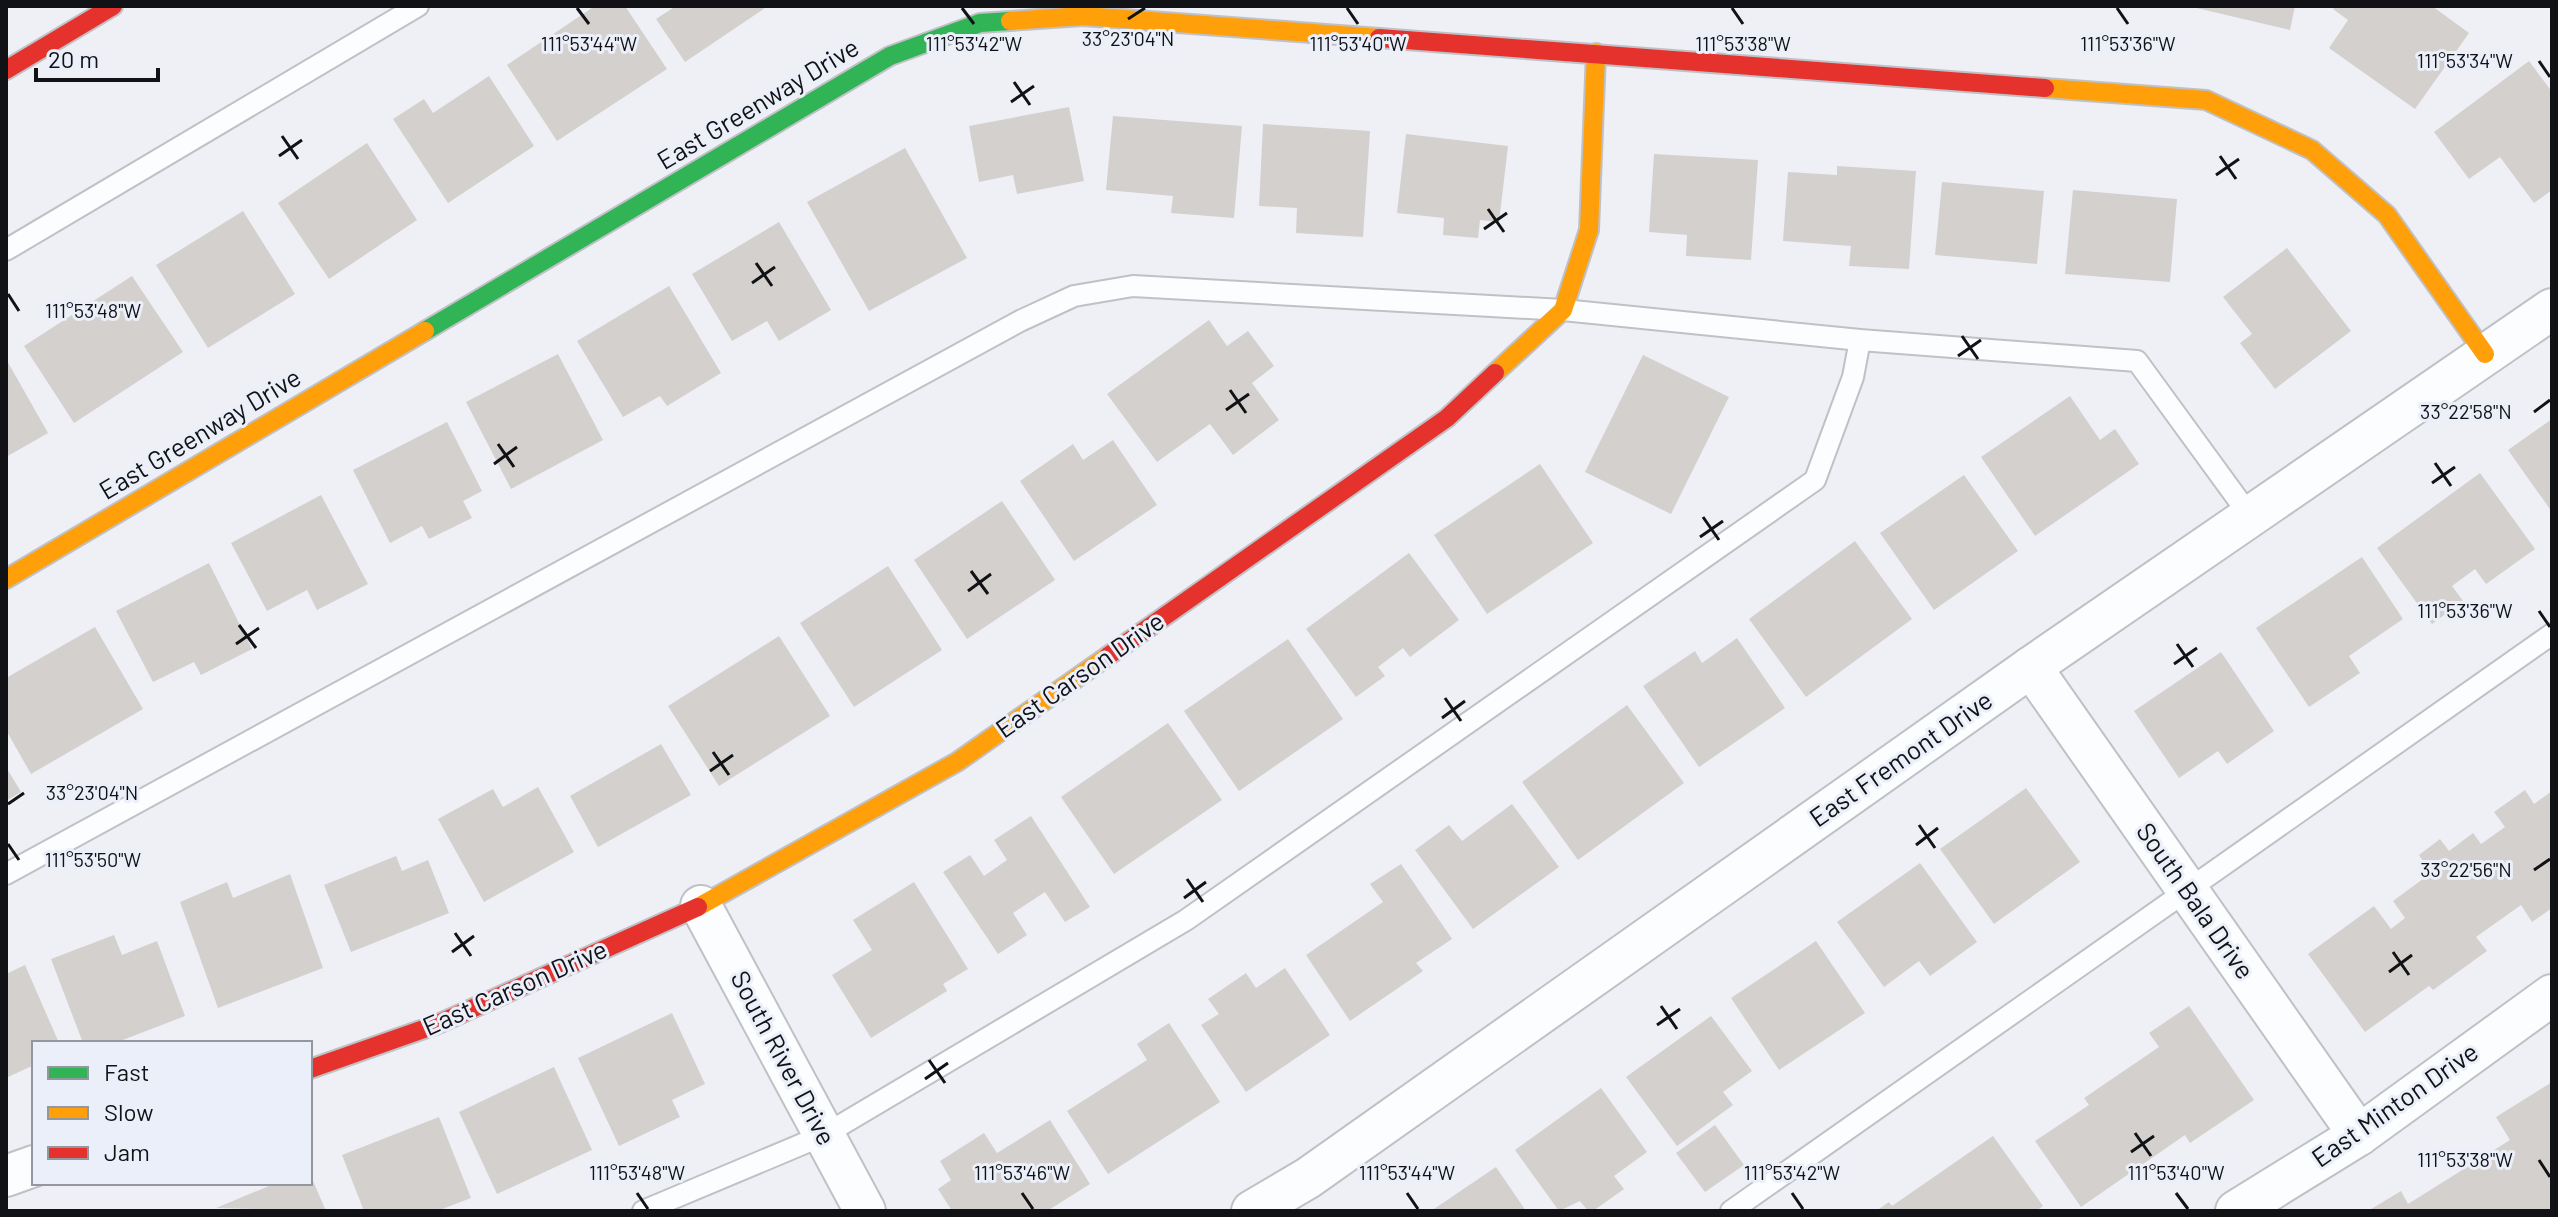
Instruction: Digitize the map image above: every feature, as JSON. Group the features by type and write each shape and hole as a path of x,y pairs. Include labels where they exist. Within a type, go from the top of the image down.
{"main road":[{"path":"6,70 113,6"},
{"name":"East Greenway Drive","path":"6,579 890,56 980,23 1083,16 2206,100 2312,150 2387,215 2485,354"},
{"name":"East Carson Drive","path":"312,1068 438,1024 701,906 957,762 1447,418 1563,310 1589,230 1596,53"}],"street":[{"name":"East Fremont Drive","path":"1252,1211 1308,1178 2031,667 2552,309"},
{"name":"South Bala Drive","path":"2031,667 2359,1135"},
{"name":"South River Drive","path":"701,906 865,1211"},
{"name":"East Minton Drive","path":"2236,1211 2359,1135 2552,995"},
{"path":"6,1176 32,1167"}],"lane":[{"path":"6,250 418,6"},
{"path":"6,874 1020,321 1074,296 1133,286 1563,310 1860,340 2137,361 2250,516"},
{"path":"643,1211 824,1135 1186,920 1815,480 1853,377 1860,340"},
{"path":"1731,1211 2552,634"}],"building":[{"path":"595,6 625,6 667,69 557,141 507,65"},
{"path":"676,6 768,6 685,62 656,19"},
{"path":"2188,6 2295,6 2290,30"},
{"path":"2336,6 2432,6 2469,33 2415,109 2329,48 2348,20 2333,9"},
{"path":"2529,61 2552,92 2552,190 2534,203 2500,157 2469,179 2434,132"},
{"path":"489,76 534,146 448,203 393,119 424,99 433,113"},
{"path":"1069,107 1084,181 1017,194 1013,175 979,182 969,126"},
{"path":"1113,116 1242,126 1234,218 1171,213 1173,196 1106,190"},
{"path":"1263,124 1370,131 1363,237 1296,233 1297,208 1259,206"},
{"path":"1406,134 1508,146 1499,222 1480,220 1478,238 1443,235 1444,218 1397,213"},
{"path":"367,143 417,220 329,279 278,203"},
{"path":"905,148 967,258 869,311 807,202"},
{"path":"1654,154 1758,160 1751,260 1686,256 1687,235 1649,232"},
{"path":"1837,166 1916,171 1909,269 1849,266 1851,246 1783,241 1788,172 1837,175"},
{"path":"1942,182 2044,191 2037,264 1935,255"},
{"path":"2073,190 2177,199 2170,282 2065,274"},
{"path":"243,211 295,294 208,348 156,265"},
{"path":"779,222 831,310 779,341 767,321 732,341 692,274"},
{"path":"2287,248 2351,331 2275,389 2240,343 2252,334 2223,297"},
{"path":"132,276 183,352 74,423 24,346"},
{"path":"669,286 721,373 667,406 660,396 623,417 577,341"},
{"path":"1209,320 1227,346 1248,331 1274,366 1252,383 1279,420 1233,455 1210,424 1157,462 1107,394"},
{"path":"558,354 603,440 511,489 466,402"},
{"path":"1643,355 1729,397 1671,514 1585,472"},
{"path":"6,359 48,433 6,457"},
{"path":"2070,396 2100,440 2115,429 2139,464 2035,536 1981,457"},
{"path":"2552,419 2552,512 2508,450"},
{"path":"447,422 482,491 463,501 472,518 429,539 422,526 390,543 353,470"},
{"path":"1113,440 1157,505 1074,561 1020,481 1073,444 1083,460"},
{"path":"1540,464 1593,543 1487,614 1434,535"},
{"path":"2480,473 2535,549 2486,584 2475,569 2452,586 2463,601 2432,624 2377,548"},
{"path":"1964,475 2018,551 1934,610 1880,533"},
{"path":"321,495 368,584 317,610 307,590 267,611 231,543"},
{"path":"1002,501 1055,580 967,639 914,560"},
{"path":"1855,541 1912,619 1806,697 1749,619"},
{"path":"1409,553 1459,620 1410,657 1403,648 1378,667 1385,676 1356,697 1306,629"},
{"path":"2362,557 2403,619 2349,656 2360,673 2309,707 2256,628"},
{"path":"209,563 252,649 201,675 194,662 153,682 116,611"},
{"path":"888,566 942,650 854,707 800,623"},
{"path":"95,627 143,709 31,774 6,730 6,678"},
{"path":"779,636 830,716 719,786 668,706"},
{"path":"1737,638 1785,708 1699,767 1643,686 1695,651 1702,663"},
{"path":"1288,639 1343,719 1239,791 1184,711"},
{"path":"2221,652 2274,731 2227,764 2218,751 2179,778 2134,711"},
{"path":"1627,705 1684,783 1578,860 1522,782"},
{"path":"1168,723 1222,800 1114,874 1061,797"},
{"path":"661,744 691,795 598,847 570,796"},
{"path":"6,767 21,792 6,801"},
{"path":"538,787 574,852 484,902 438,819 493,789 503,807"},
{"path":"2026,788 2080,862 1994,924 1940,849"},
{"path":"2525,790 2534,804 2552,791 2552,908 2532,922 2521,905 2476,937 2487,951 2433,990 2429,986 2365,1032 2308,954 2374,906 2391,929 2405,918 2393,901 2431,873 2419,855 2440,839 2449,851 2473,833 2481,844 2505,827 2494,812"},
{"path":"1512,804 1559,867 1473,929 1415,850 1449,825 1462,841"},
{"path":"1031,816 1090,907 1065,922 1045,892 1013,913 1027,935 998,954 943,872 970,855 984,876 1007,860 994,840"},
{"path":"396,856 402,871 428,860 449,913 351,952 324,885"},
{"path":"1920,863 1977,942 1930,976 1919,961 1884,987 1837,922"},
{"path":"1401,864 1452,939 1416,963 1423,971 1350,1021 1306,955 1383,902 1370,884"},
{"path":"290,874 323,968 218,1008 180,902 227,882 233,898"},
{"path":"914,882 968,969 943,984 947,991 871,1038 832,975 872,950 853,920"},
{"path":"114,935 122,955 157,941 185,1016 120,1041 82,1041 51,959"},
{"path":"1816,941 1865,1013 1779,1070 1731,998"},
{"path":"25,965 58,1041 32,1041 32,1066 6,1078 6,974"},
{"path":"1285,968 1330,1035 1246,1092 1201,1025 1219,1014 1208,999 1246,973 1256,988"},
{"path":"2189,1006 2254,1100 2190,1143 2185,1135 2081,1207 2035,1141 2089,1105 2084,1098 2159,1047 2149,1033"},
{"path":"672,1013 705,1084 672,1100 680,1117 619,1146 578,1058"},
{"path":"1711,1016 1752,1071 1723,1092 1733,1105 1677,1146 1626,1077"},
{"path":"1169,1023 1220,1102 1108,1174 1067,1111 1147,1060 1137,1044"},
{"path":"554,1067 592,1150 497,1194 459,1112"},
{"path":"2552,1082 2552,1211 2368,1211 2401,1191 2408,1204 2510,1140 2496,1117"},
{"path":"1601,1088 1647,1152 1614,1176 1624,1189 1593,1211 1588,1211 1580,1201 1559,1211 1515,1150"},
{"path":"439,1117 471,1198 437,1211 364,1211 342,1155"},
{"path":"1050,1120 1090,1184 1047,1211 952,1211 938,1189 951,1180 940,1161 984,1133 997,1153"},
{"path":"1715,1125 1744,1165 1705,1192 1676,1153"},
{"path":"1993,1136 2043,1206 2036,1211 1876,1211 1889,1202 1892,1206"},
{"path":"1496,1167 1526,1211 1431,1211"},
{"path":"312,1179 326,1211 216,1208 271,1185 312,1185"}],"traffic: fast":[{"path":"425,331 890,56 980,23 1010,21"}],"traffic: slow":[{"path":"1010,21 1083,16 1379,38"},
{"path":"1495,373 1563,310 1589,230 1596,53"},
{"path":"2045,88 2206,100 2312,150 2387,215 2485,354"},
{"path":"6,579 425,331"},
{"path":"698,907 957,762 1108,656"}],"traffic: jam":[{"path":"6,70 113,6"},
{"path":"1379,38 2045,88"},
{"path":"1108,656 1447,418 1495,373"},
{"path":"312,1068 438,1024 698,907"}]}
